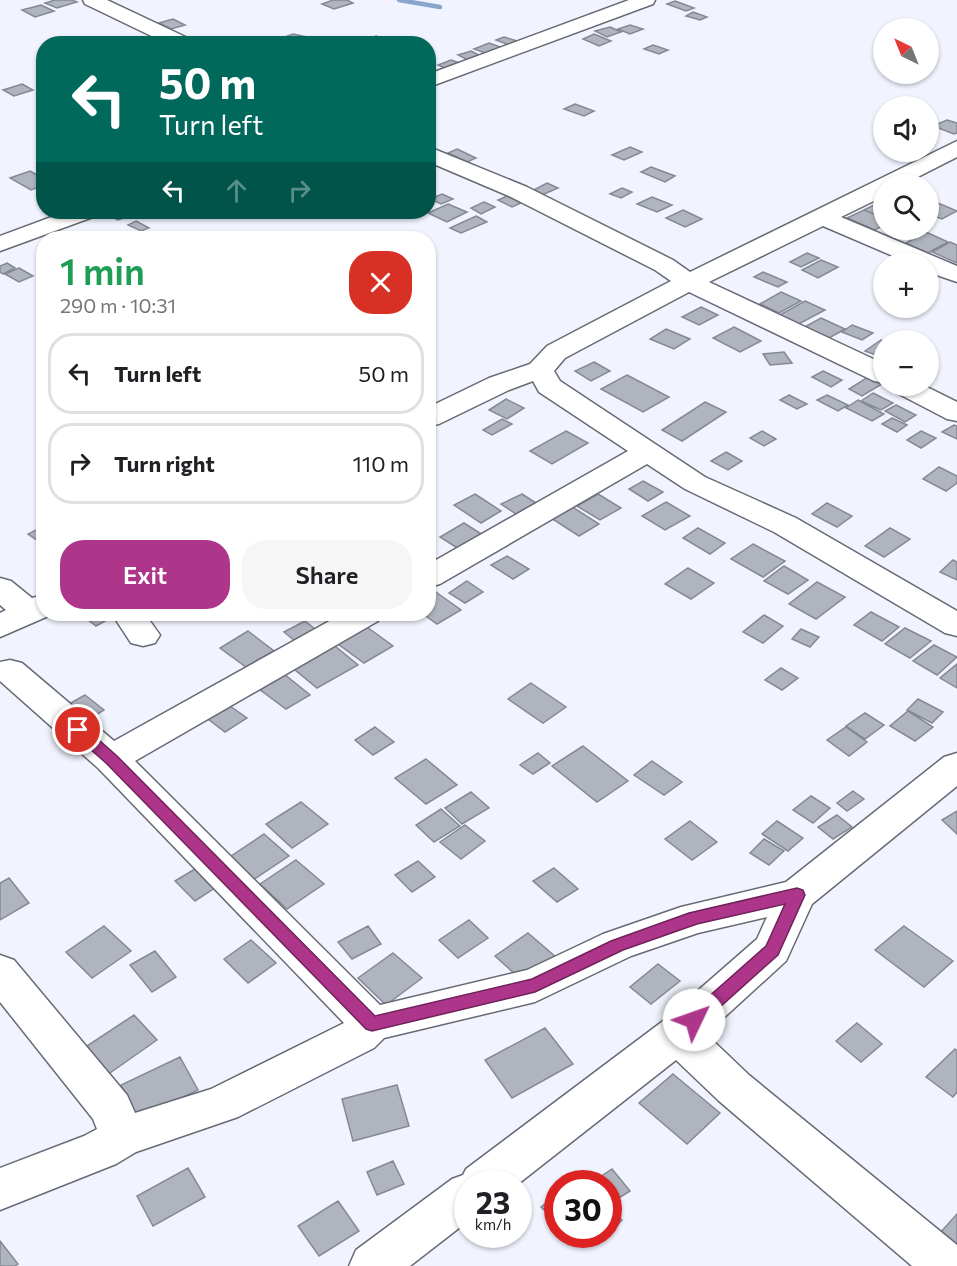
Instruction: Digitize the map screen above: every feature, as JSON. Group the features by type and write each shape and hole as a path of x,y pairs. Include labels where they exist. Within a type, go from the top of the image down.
{"street":[{"path":"92,0 168,36"},
{"path":"436,78 646,0"},
{"path":"907,174 957,148"},
{"path":"436,157 519,192 664,265 689,282 873,370"},
{"path":"436,415 499,384 540,370 556,352 689,282 873,192"},
{"path":"822,217 957,275"},
{"path":"0,244 66,219"},
{"path":"540,370 549,386 695,483 785,525 957,625"},
{"path":"924,396 957,413"},
{"path":"436,573 649,451"},
{"path":"0,588 36,609"},
{"path":"0,626 36,609"},
{"path":"111,759 354,621"},
{"path":"10,671 111,759 372,1024"},
{"path":"0,1189 100,1150 122,1137 224,1104 359,1035 372,1024 535,985 617,945 695,918 797,895 957,766"},
{"path":"500,1170 678,1034 772,950 797,895"},
{"path":"0,972 111,1109 122,1137"},
{"path":"678,1034 734,1088 947,1266"},
{"path":"373,1266 454,1205"}],"building":[{"path":"55,0 77,2 57,8 45,3"},
{"path":"333,0 347,0 353,3 334,9 322,4"},
{"path":"675,1 694,8 686,11 667,4"},
{"path":"41,5 54,11 35,17 22,10"},
{"path":"693,12 707,17 700,20 686,16"},
{"path":"173,19 185,25 171,29 159,23"},
{"path":"630,25 643,29 630,34 618,29"},
{"path":"610,27 621,32 607,37 595,31"},
{"path":"594,34 611,41 599,46 583,39"},
{"path":"504,37 517,41 509,45 496,40"},
{"path":"489,43 503,48 488,54 474,49"},
{"path":"653,45 668,50 659,54 644,49"},
{"path":"471,51 481,56 468,60 458,55"},
{"path":"451,60 466,65 452,71 438,65"},
{"path":"22,84 33,90 14,96 3,90"},
{"path":"575,104 594,111 584,116 564,109"},
{"path":"947,120 957,123 957,133 939,128 939,123"},
{"path":"630,147 642,152 624,160 612,155"},
{"path":"457,149 476,158 467,162 448,153"},
{"path":"651,167 675,176 665,182 641,172"},
{"path":"30,171 36,174 36,188 31,190 10,178"},
{"path":"547,183 558,188 542,195 532,191"},
{"path":"622,188 632,192 621,198 610,194"},
{"path":"442,194 453,199 441,204 436,202 436,196"},
{"path":"507,196 521,203 512,207 498,200"},
{"path":"652,197 672,205 657,212 637,204"},
{"path":"484,202 495,207 481,214 471,208"},
{"path":"939,203 957,211 942,219 939,218"},
{"path":"448,204 467,212 447,222 436,217 436,209"},
{"path":"873,206 873,214 864,210"},
{"path":"683,210 702,219 685,227 666,218"},
{"path":"864,210 873,214 873,229 847,218"},
{"path":"476,216 487,222 461,233 450,228"},
{"path":"136,221 149,228 141,231 128,225"},
{"path":"939,238 948,242 930,252 906,243 911,240 939,240"},
{"path":"950,242 957,245 957,263 939,255 939,252 932,252"},
{"path":"807,253 819,258 801,267 790,262"},
{"path":"821,260 838,267 818,278 802,270"},
{"path":"7,263 15,268 3,274 0,272 0,266"},
{"path":"19,268 33,276 19,282 5,274"},
{"path":"763,272 787,282 778,287 754,277"},
{"path":"781,292 801,301 779,313 760,304"},
{"path":"805,301 825,310 797,325 778,316"},
{"path":"701,307 718,315 699,325 682,317"},
{"path":"821,318 845,329 822,342 799,330"},
{"path":"852,325 873,333 862,340 842,332"},
{"path":"734,327 761,341 740,352 713,338"},
{"path":"666,329 690,339 674,349 650,339"},
{"path":"873,346 873,354 865,351"},
{"path":"784,352 792,363 770,365 763,354"},
{"path":"594,362 610,371 591,381 575,371"},
{"path":"823,371 842,380 831,387 812,377"},
{"path":"627,375 669,397 643,412 601,389"},
{"path":"868,377 873,380 873,389 862,396 849,389"},
{"path":"873,393 873,396 879,396 893,403 881,410 861,401"},
{"path":"789,395 807,404 797,409 780,400"},
{"path":"827,395 848,405 838,411 817,400"},
{"path":"506,399 524,408 507,419 489,410"},
{"path":"858,400 884,414 872,421 846,408"},
{"path":"705,402 726,412 682,441 662,430"},
{"path":"896,405 916,415 905,422 885,411"},
{"path":"892,418 907,425 897,432 882,424"},
{"path":"502,419 512,424 492,435 483,430"},
{"path":"954,425 957,426 957,439 942,432"},
{"path":"566,431 588,443 552,464 530,451"},
{"path":"762,431 776,439 764,446 750,438"},
{"path":"921,431 936,438 921,448 907,440"},
{"path":"726,452 742,461 728,470 711,461"},
{"path":"939,467 957,476 957,483 946,491 923,479"},
{"path":"643,481 663,492 648,501 629,489"},
{"path":"475,494 501,511 481,523 454,505"},
{"path":"522,494 536,503 516,514 501,504"},
{"path":"598,494 621,508 600,520 577,506"},
{"path":"666,502 690,516 665,530 642,516"},
{"path":"827,503 852,516 837,527 812,514"},
{"path":"571,506 599,524 579,536 551,518"},
{"path":"464,523 483,535 459,549 440,537"},
{"path":"698,528 725,543 710,554 683,538"},
{"path":"890,528 910,539 884,557 865,546"},
{"path":"36,530 36,540 28,534"},
{"path":"753,544 785,561 763,577 731,559"},
{"path":"507,556 529,569 513,579 491,565"},
{"path":"953,560 957,562 957,580 940,572"},
{"path":"784,566 808,580 788,594 764,581"},
{"path":"688,568 714,583 691,599 665,584"},
{"path":"467,581 483,592 465,603 449,593"},
{"path":"817,582 845,597 816,619 789,604"},
{"path":"436,592 461,610 437,624 433,621 436,621"},
{"path":"871,612 899,627 882,641 854,625"},
{"path":"764,615 783,626 763,643 743,632"},
{"path":"90,621 105,621 96,626"},
{"path":"305,621 320,633 300,645 284,632"},
{"path":"367,627 393,646 364,663 338,644"},
{"path":"905,628 931,641 910,658 885,644"},
{"path":"801,629 819,637 810,647 792,639"},
{"path":"248,631 274,651 246,667 220,648"},
{"path":"934,645 957,657 937,675 913,661"},
{"path":"335,646 358,665 317,688 294,669"},
{"path":"957,664 957,688 940,678"},
{"path":"781,668 798,678 782,690 765,680"},
{"path":"284,674 310,695 286,709 259,689"},
{"path":"531,683 566,707 543,723 508,699"},
{"path":"85,695 104,710 87,721 67,705"},
{"path":"918,699 943,712 932,723 907,710"},
{"path":"230,706 247,718 225,732 208,719"},
{"path":"908,711 933,727 915,741 890,726"},
{"path":"865,713 884,725 865,739 846,726"},
{"path":"375,727 394,742 373,755 355,740"},
{"path":"846,727 867,742 849,756 827,740"},
{"path":"583,746 628,781 597,802 552,766"},
{"path":"538,753 550,763 533,774 520,765"},
{"path":"426,759 457,785 426,804 395,778"},
{"path":"652,761 682,782 664,795 634,775"},
{"path":"853,791 864,799 847,811 837,803"},
{"path":"471,792 489,808 462,824 445,808"},
{"path":"811,796 830,808 813,823 793,810"},
{"path":"301,802 328,824 292,848 266,824"},
{"path":"441,809 460,826 434,842 416,825"},
{"path":"957,811 957,834 942,820"},
{"path":"837,815 852,827 833,839 818,827"},
{"path":"690,821 717,842 692,860 665,839"},
{"path":"777,821 803,838 788,851 762,834"},
{"path":"465,825 485,841 461,859 440,842"},
{"path":"264,834 289,856 253,880 228,858"},
{"path":"764,839 784,851 769,865 750,853"},
{"path":"296,860 324,884 287,909 260,884"},
{"path":"418,861 435,877 412,892 395,875"},
{"path":"554,868 578,889 557,902 533,881"},
{"path":"195,869 215,888 195,901 175,881"},
{"path":"9,878 29,903 0,920 0,883"},
{"path":"469,920 488,938 458,958 439,940"},
{"path":"104,926 131,951 92,978 66,952"},
{"path":"368,926 381,944 352,959 338,942"},
{"path":"904,926 953,961 924,987 875,950"},
{"path":"528,933 557,958 525,983 495,956"},
{"path":"251,940 276,963 248,983 224,959"},
{"path":"155,951 176,977 152,992 130,965"},
{"path":"393,953 422,978 386,1005 358,978"},
{"path":"658,964 680,981 651,1004 630,987"},
{"path":"134,1015 157,1040 107,1075 84,1048"},
{"path":"857,1023 882,1044 861,1062 836,1041"},
{"path":"545,1028 573,1064 512,1098 485,1060"},
{"path":"955,1049 957,1051 957,1092 953,1097 926,1077"},
{"path":"180,1057 198,1090 138,1119 121,1085"},
{"path":"673,1074 720,1113 687,1144 639,1103"},
{"path":"397,1085 409,1126 353,1141 342,1099"},
{"path":"393,1161 404,1184 377,1195 367,1172"},
{"path":"188,1168 205,1197 153,1226 137,1196"},
{"path":"622,1181 630,1191 622,1196"},
{"path":"338,1201 359,1231 319,1256 298,1226"},
{"path":"957,1214 957,1247 940,1233"},
{"path":"0,1241 18,1264 0,1266"}],"waterway":[{"path":"399,0 440,7"}],"route":[{"path":"78,730 111,759 372,1024 535,985 617,945 695,918 797,895 772,950 694,1020"}]}
